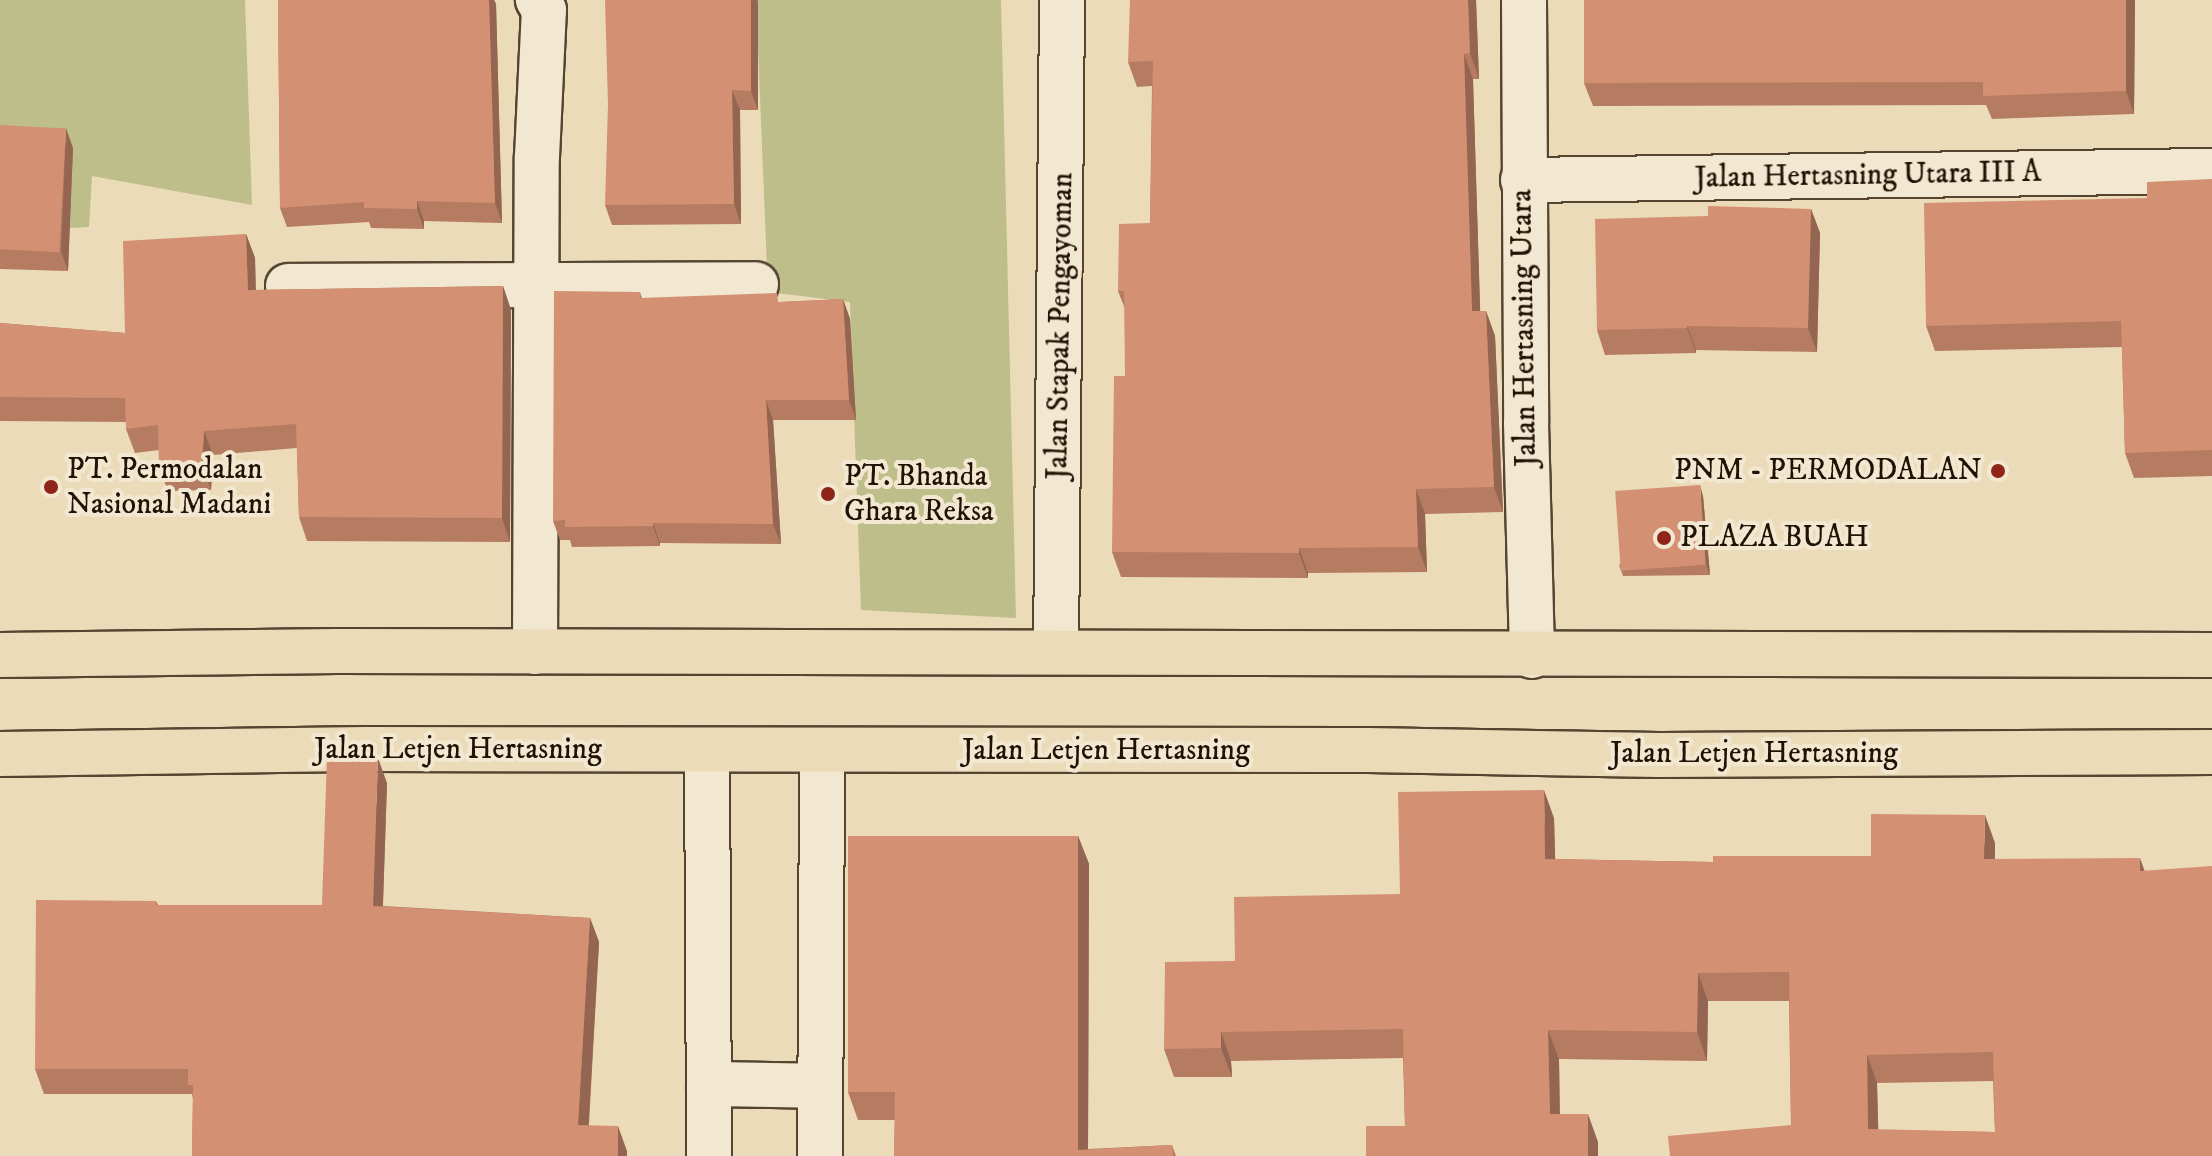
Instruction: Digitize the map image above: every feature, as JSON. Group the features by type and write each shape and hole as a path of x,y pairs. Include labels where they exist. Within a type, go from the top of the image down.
{"main road":[{"path":"0,655 1056,652 1532,656 2212,655"},
{"name":"Jalan Letjen Hertasning","path":"0,754 367,749 707,752 1368,750 1659,755 2212,752"}],"street":[{"path":"535,652 537,157 544,10 538,0"},
{"name":"Jalan Stapak Pengayoman","path":"1056,652 1062,0"},
{"name":"Jalan Hertasning Utara","path":"1524,0 1523,180 1532,656"},
{"name":"Jalan Hertasning Utara III A","path":"1523,180 2212,171"},
{"path":"288,286 756,284"},
{"path":"707,752 709,1156"},
{"path":"820,1156 822,752"},
{"path":"709,1084 820,1086"}],"green space":[{"path":"0,0 245,0 252,205 92,176 89,227 0,232"},
{"path":"756,0 1001,0 1016,618 861,610 850,302 768,292"}],"building":[{"path":"278,0 489,0 495,203 417,201 417,209 364,208 364,202 280,208"},
{"path":"605,0 751,0 751,91 732,90 734,204 605,205 608,105"},
{"path":"1130,0 1468,0 1470,53 1464,54 1472,311 1486,311 1494,487 1416,489 1418,547 1299,548 1299,553 1112,552 1114,376 1125,376 1124,291 1118,291 1119,224 1150,223 1153,61 1128,62"},
{"path":"1584,0 2126,0 2126,91 1983,96 1983,82 1584,83"},
{"path":"0,125 66,128 59,252 0,249"},
{"path":"2212,179 2212,450 2125,453 2121,321 1926,326 1924,203 2147,198 2147,182"},
{"path":"1708,206 1811,209 1808,328 1687,326 1597,330 1595,219 1708,216"},
{"path":"246,234 248,290 503,286 502,518 299,517 296,424 204,431 202,466 159,467 158,425 126,429 125,398 0,397 0,323 125,333 123,241"},
{"path":"554,291 640,292 640,298 777,293 778,302 843,299 849,400 766,400 773,524 653,523 653,526 565,527 565,520 553,521"},
{"name":"PLAZA BUAH","path":"1700,485 1706,565 1621,571 1615,491"},
{"path":"327,756 378,758 373,906 590,918 578,1125 618,1126 618,1156 192,1156 193,1085 188,1085 188,1069 35,1069 36,900 156,901 156,905 322,905"},
{"path":"1544,790 1545,859 1713,862 1713,856 1871,856 1871,814 1985,815 1984,859 2140,858 2140,871 2212,866 2212,1156 1670,1156 1668,1136 1791,1125 1789,972 1698,973 1697,1032 1548,1030 1550,1114 1588,1114 1588,1156 1366,1156 1366,1126 1405,1126 1403,1029 1221,1032 1221,1048 1164,1049 1165,962 1235,961 1234,897 1400,894 1398,792","holes":["1993,1052 1995,1132 1868,1129 1867,1055"]},
{"path":"848,836 1078,836 1078,1150 1172,1145 1173,1156 894,1156 895,1092 848,1092"}],"place":[{"name":"PNM - PERMODALAN","path":"1998,471"},
{"name":"PT. Permodalan Nasional Madani","path":"51,487"},
{"name":"PT. Bhanda Ghara Reksa","path":"828,494"},
{"name":"PLAZA BUAH","path":"1664,538"}]}
